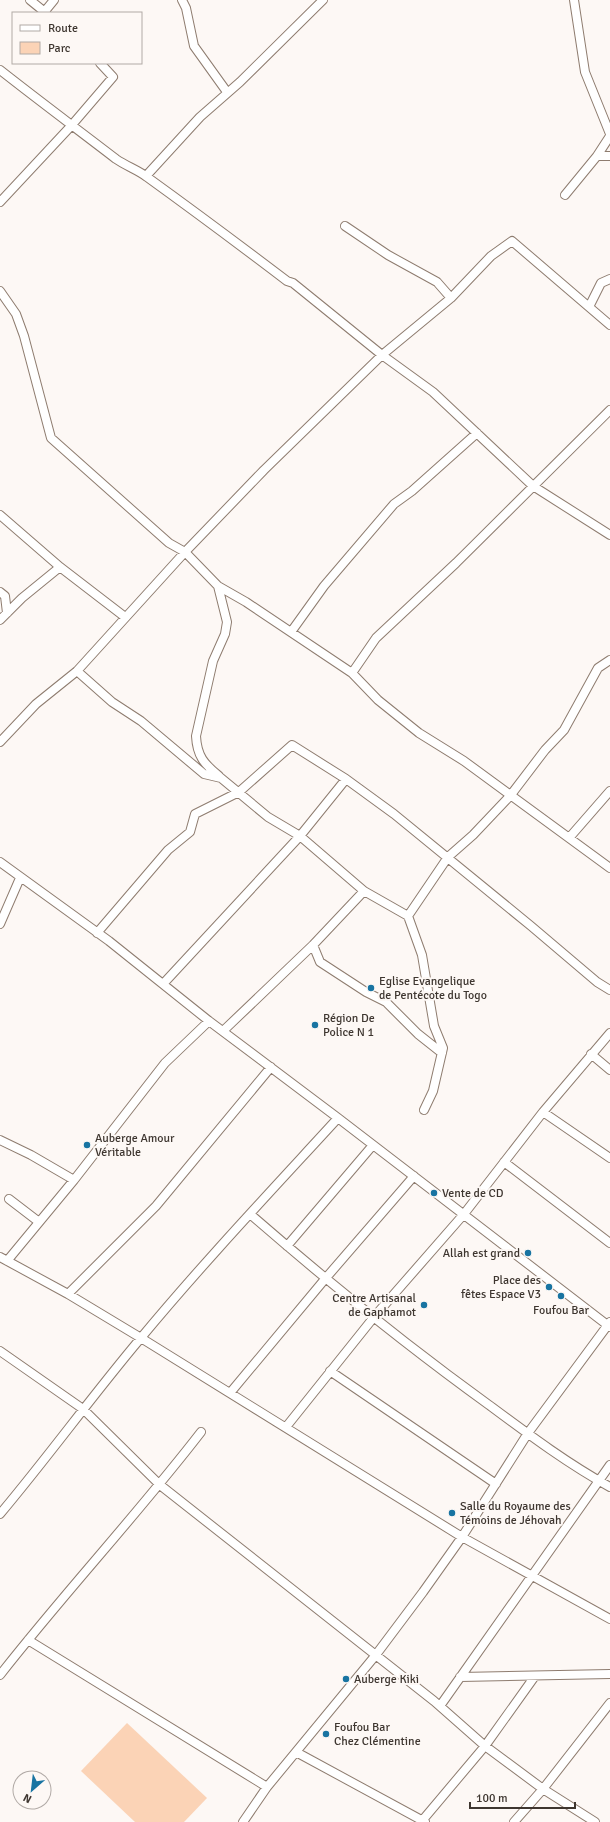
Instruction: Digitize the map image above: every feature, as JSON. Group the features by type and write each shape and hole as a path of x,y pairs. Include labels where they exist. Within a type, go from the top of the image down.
{"street":[{"path":"30,0 46,12 54,0"},
{"path":"182,0 186,8 194,46 227,92"},
{"path":"146,176 200,117 240,82 323,0"},
{"path":"565,195 597,156 610,135 585,72 574,0"},
{"path":"0,202 72,126 113,77 101,64"},
{"path":"0,70 117,159 146,176 287,281 293,283 304,291 382,355 433,392 533,486 610,535"},
{"path":"597,156 610,156"},
{"path":"345,226 388,255 437,282 451,298"},
{"path":"0,742 36,704 77,672 184,552 275,459 382,355 451,298 492,256 512,241 610,324"},
{"path":"589,307 602,283 610,279"},
{"path":"0,291 16,314 24,336 51,438 169,543 184,552 218,586 246,602 352,673 378,700 420,733 464,761 610,868"},
{"path":"352,673 376,638 456,563 610,410"},
{"path":"291,632 324,586 394,504 412,491 478,433"},
{"path":"0,515 60,567 125,617"},
{"path":"0,620 22,598 60,567"},
{"path":"218,586 227,622 225,634 213,661 196,736 196,748 207,766 268,817 300,836 364,891 408,916 422,955 434,1026 443,1048 433,1092 424,1110"},
{"path":"0,592 5,596 7,613"},
{"path":"408,916 448,857 473,835 510,796 545,750 564,730 598,668 610,660"},
{"path":"77,672 112,702 141,721 204,774 221,778"},
{"path":"97,933 168,850 190,832 195,814 239,792 292,745 346,779 394,814 532,926 597,982 610,990"},
{"path":"163,984 300,836 346,779"},
{"path":"569,838 610,791"},
{"path":"0,862 97,933 209,1021 609,1324 528,1433 462,1537 375,1656 268,1786 242,1822"},
{"path":"0,924 20,878"},
{"path":"223,1031 313,946 364,891"},
{"path":"313,946 320,962 366,992 386,1002 418,1034 442,1053"},
{"path":"209,1021 165,1063 74,1180 39,1222 3,1259 68,1294 141,1338 462,1537 610,1619"},
{"path":"286,1427 374,1317 464,1214 543,1112 590,1054 610,1033"},
{"path":"590,1054 610,1070"},
{"path":"68,1294 156,1206 271,1067"},
{"path":"543,1112 610,1158"},
{"path":"0,1514 141,1338 250,1214 338,1118"},
{"path":"0,1140 31,1155 74,1180"},
{"path":"287,1246 373,1144"},
{"path":"504,1162 610,1243"},
{"path":"230,1392 324,1279 414,1176"},
{"path":"9,1200 39,1222"},
{"path":"250,1214 324,1279 454,1380 528,1433 610,1487"},
{"path":"0,1351 83,1409 160,1485 440,1706 485,1746 543,1789 595,1822"},
{"path":"330,1371 496,1484"},
{"path":"0,1675 160,1485 201,1432"},
{"path":"440,1706 610,1466"},
{"path":"28,1640 268,1786"},
{"path":"460,1677 610,1674"},
{"path":"296,1752 423,1821 485,1746 535,1676"},
{"path":"514,1822 543,1789 610,1703"}],"green space":[{"path":"127,1723 207,1798 184,1822 135,1822 81,1771"}],"place":[{"name":"Eglise Evangelique de Pentécote du Togo","path":"371,988"},
{"name":"Région De Police N 1","path":"315,1025"},
{"name":"Auberge Amour Véritable","path":"87,1145"},
{"name":"Vente de CD","path":"434,1193"},
{"name":"Allah est grand","path":"528,1253"},
{"name":"Place des fêtes Espace V3","path":"549,1287"},
{"name":"Foufou Bar","path":"561,1296"},
{"name":"Centre Artisanal de Gaphamot","path":"424,1305"},
{"name":"Salle du Royaume des Témoins de Jéhovah","path":"452,1513"},
{"name":"Auberge Kiki","path":"346,1679"},
{"name":"Foufou Bar Chez Clémentine","path":"326,1734"}]}
